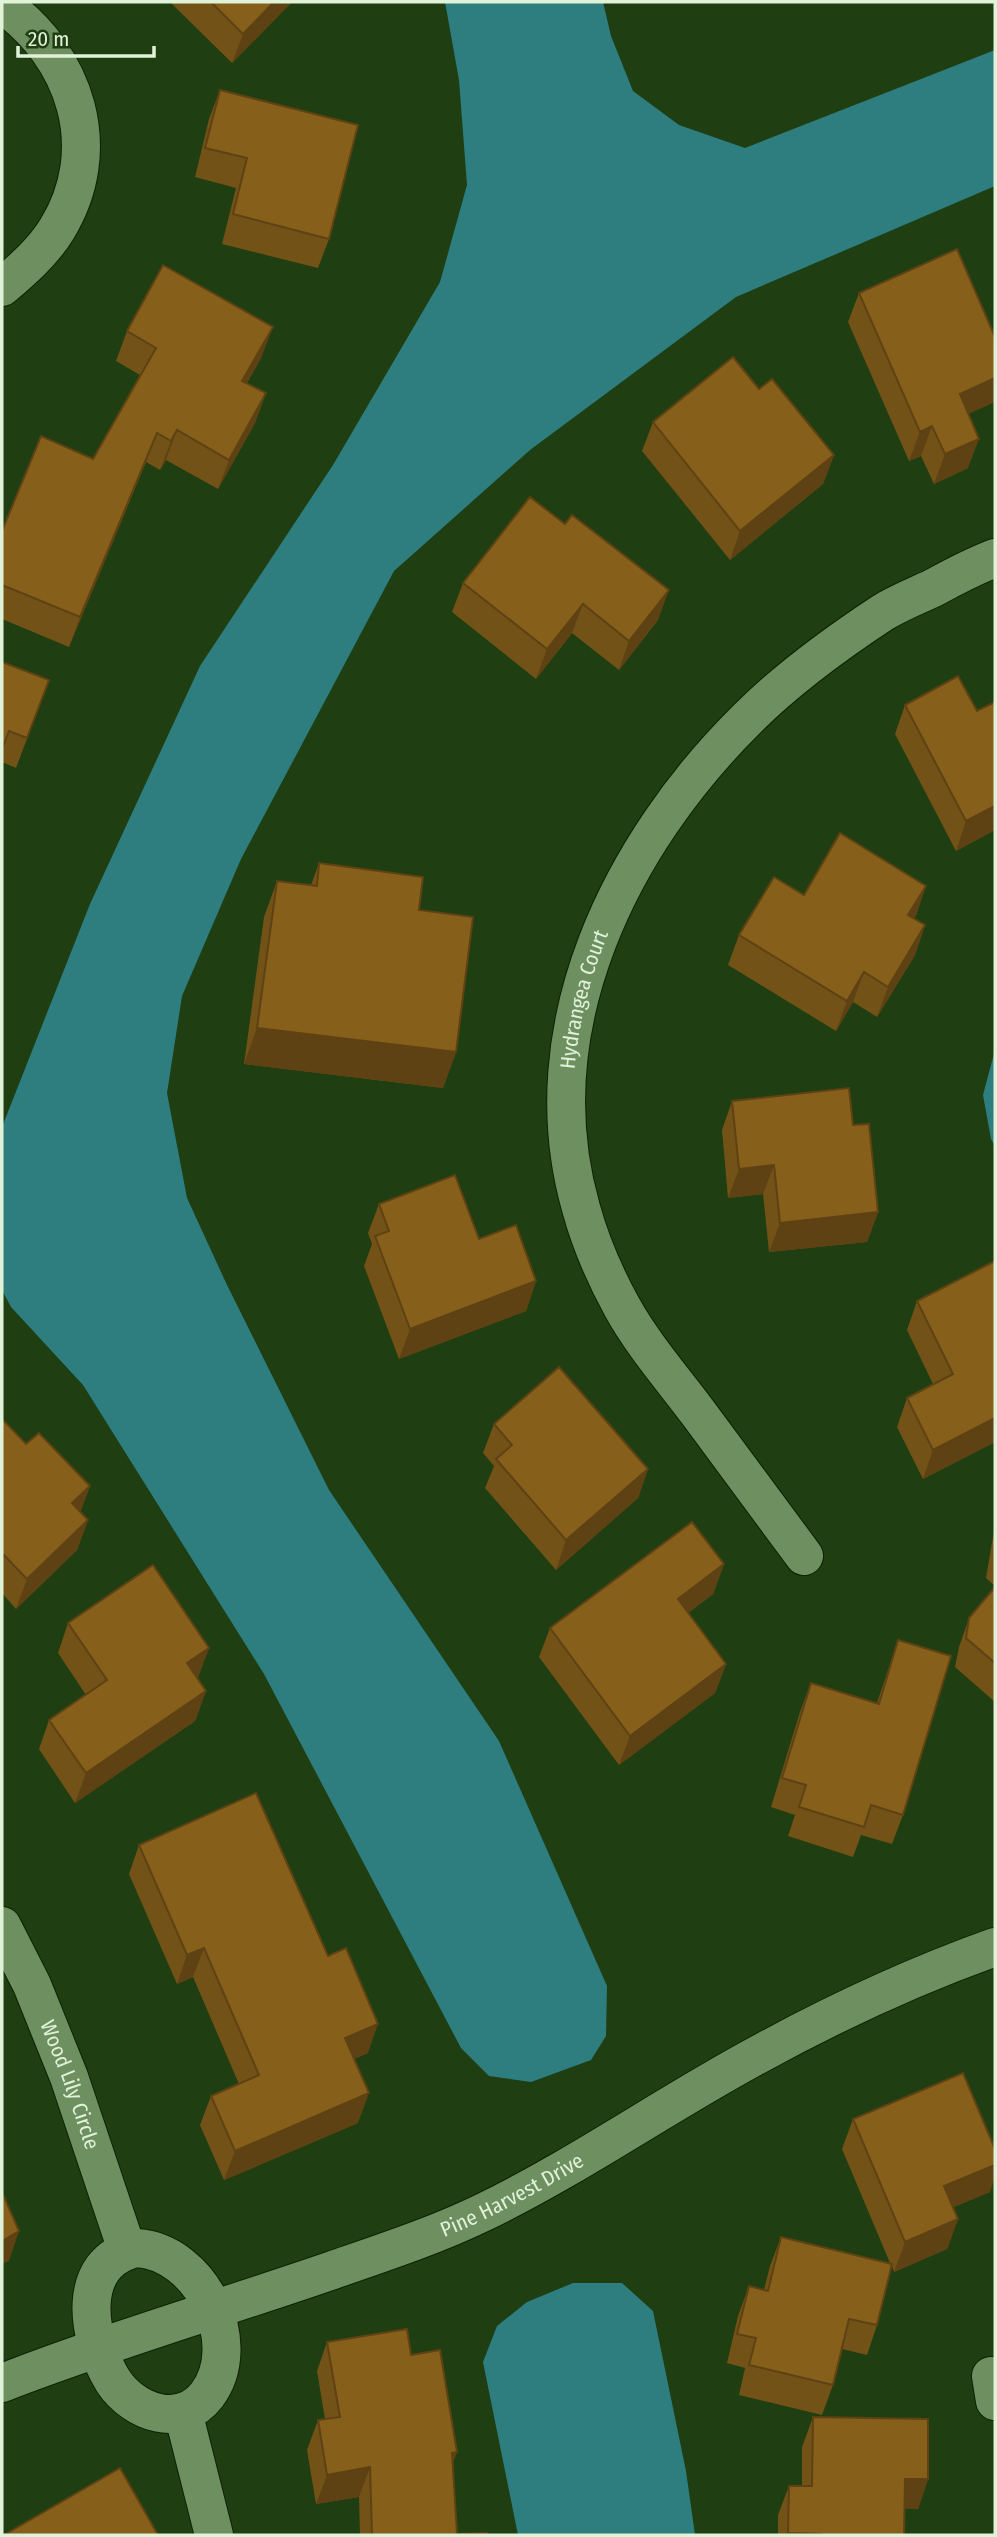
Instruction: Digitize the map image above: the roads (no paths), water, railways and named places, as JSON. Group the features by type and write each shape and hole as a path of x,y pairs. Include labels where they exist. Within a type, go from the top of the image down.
{"street":[{"path":"2,4 36,36 54,59 69,86 78,113 83,142 80,173 58,229 40,253 2,287"},
{"name":"Hydrangea Court","path":"804,1556 629,1318 599,1259 580,1207 571,1158 566,1104 569,1044 582,986 621,888 641,851 706,763 748,718 791,680 837,645 884,612 995,558"},
{"name":"Wood Lily Circle","path":"2,1926 32,1985 69,2077 127,2250"},
{"name":"Pine Harvest Drive","path":"2,2383 435,2234 487,2211 814,2025 937,1968 995,1947"},
{"path":"150,2249 178,2262 201,2285 213,2311 222,2350 214,2383 197,2406 172,2415 158,2414 126,2395 114,2382 99,2348 92,2321 91,2295 104,2266 115,2255 127,2250 150,2249"},
{"path":"183,2412 214,2535"}],"water":[{"path":"445,2 603,2 611,36 633,91 679,125 745,148 995,50 995,186 736,297 530,450 394,571 241,859 182,996 167,1093 187,1198 329,1490 499,1741 607,1986 606,2036 591,2060 531,2082 489,2076 461,2048 264,1674 83,1385 11,1307 2,1290 2,1127 90,904 200,666 333,465 440,282 467,185 459,80"},
{"path":"995,1050 995,1146 991,1139 983,1095"},
{"path":"573,2283 622,2283 653,2311 686,2471 695,2535 518,2535 483,2362 497,2326 527,2302"}]}
